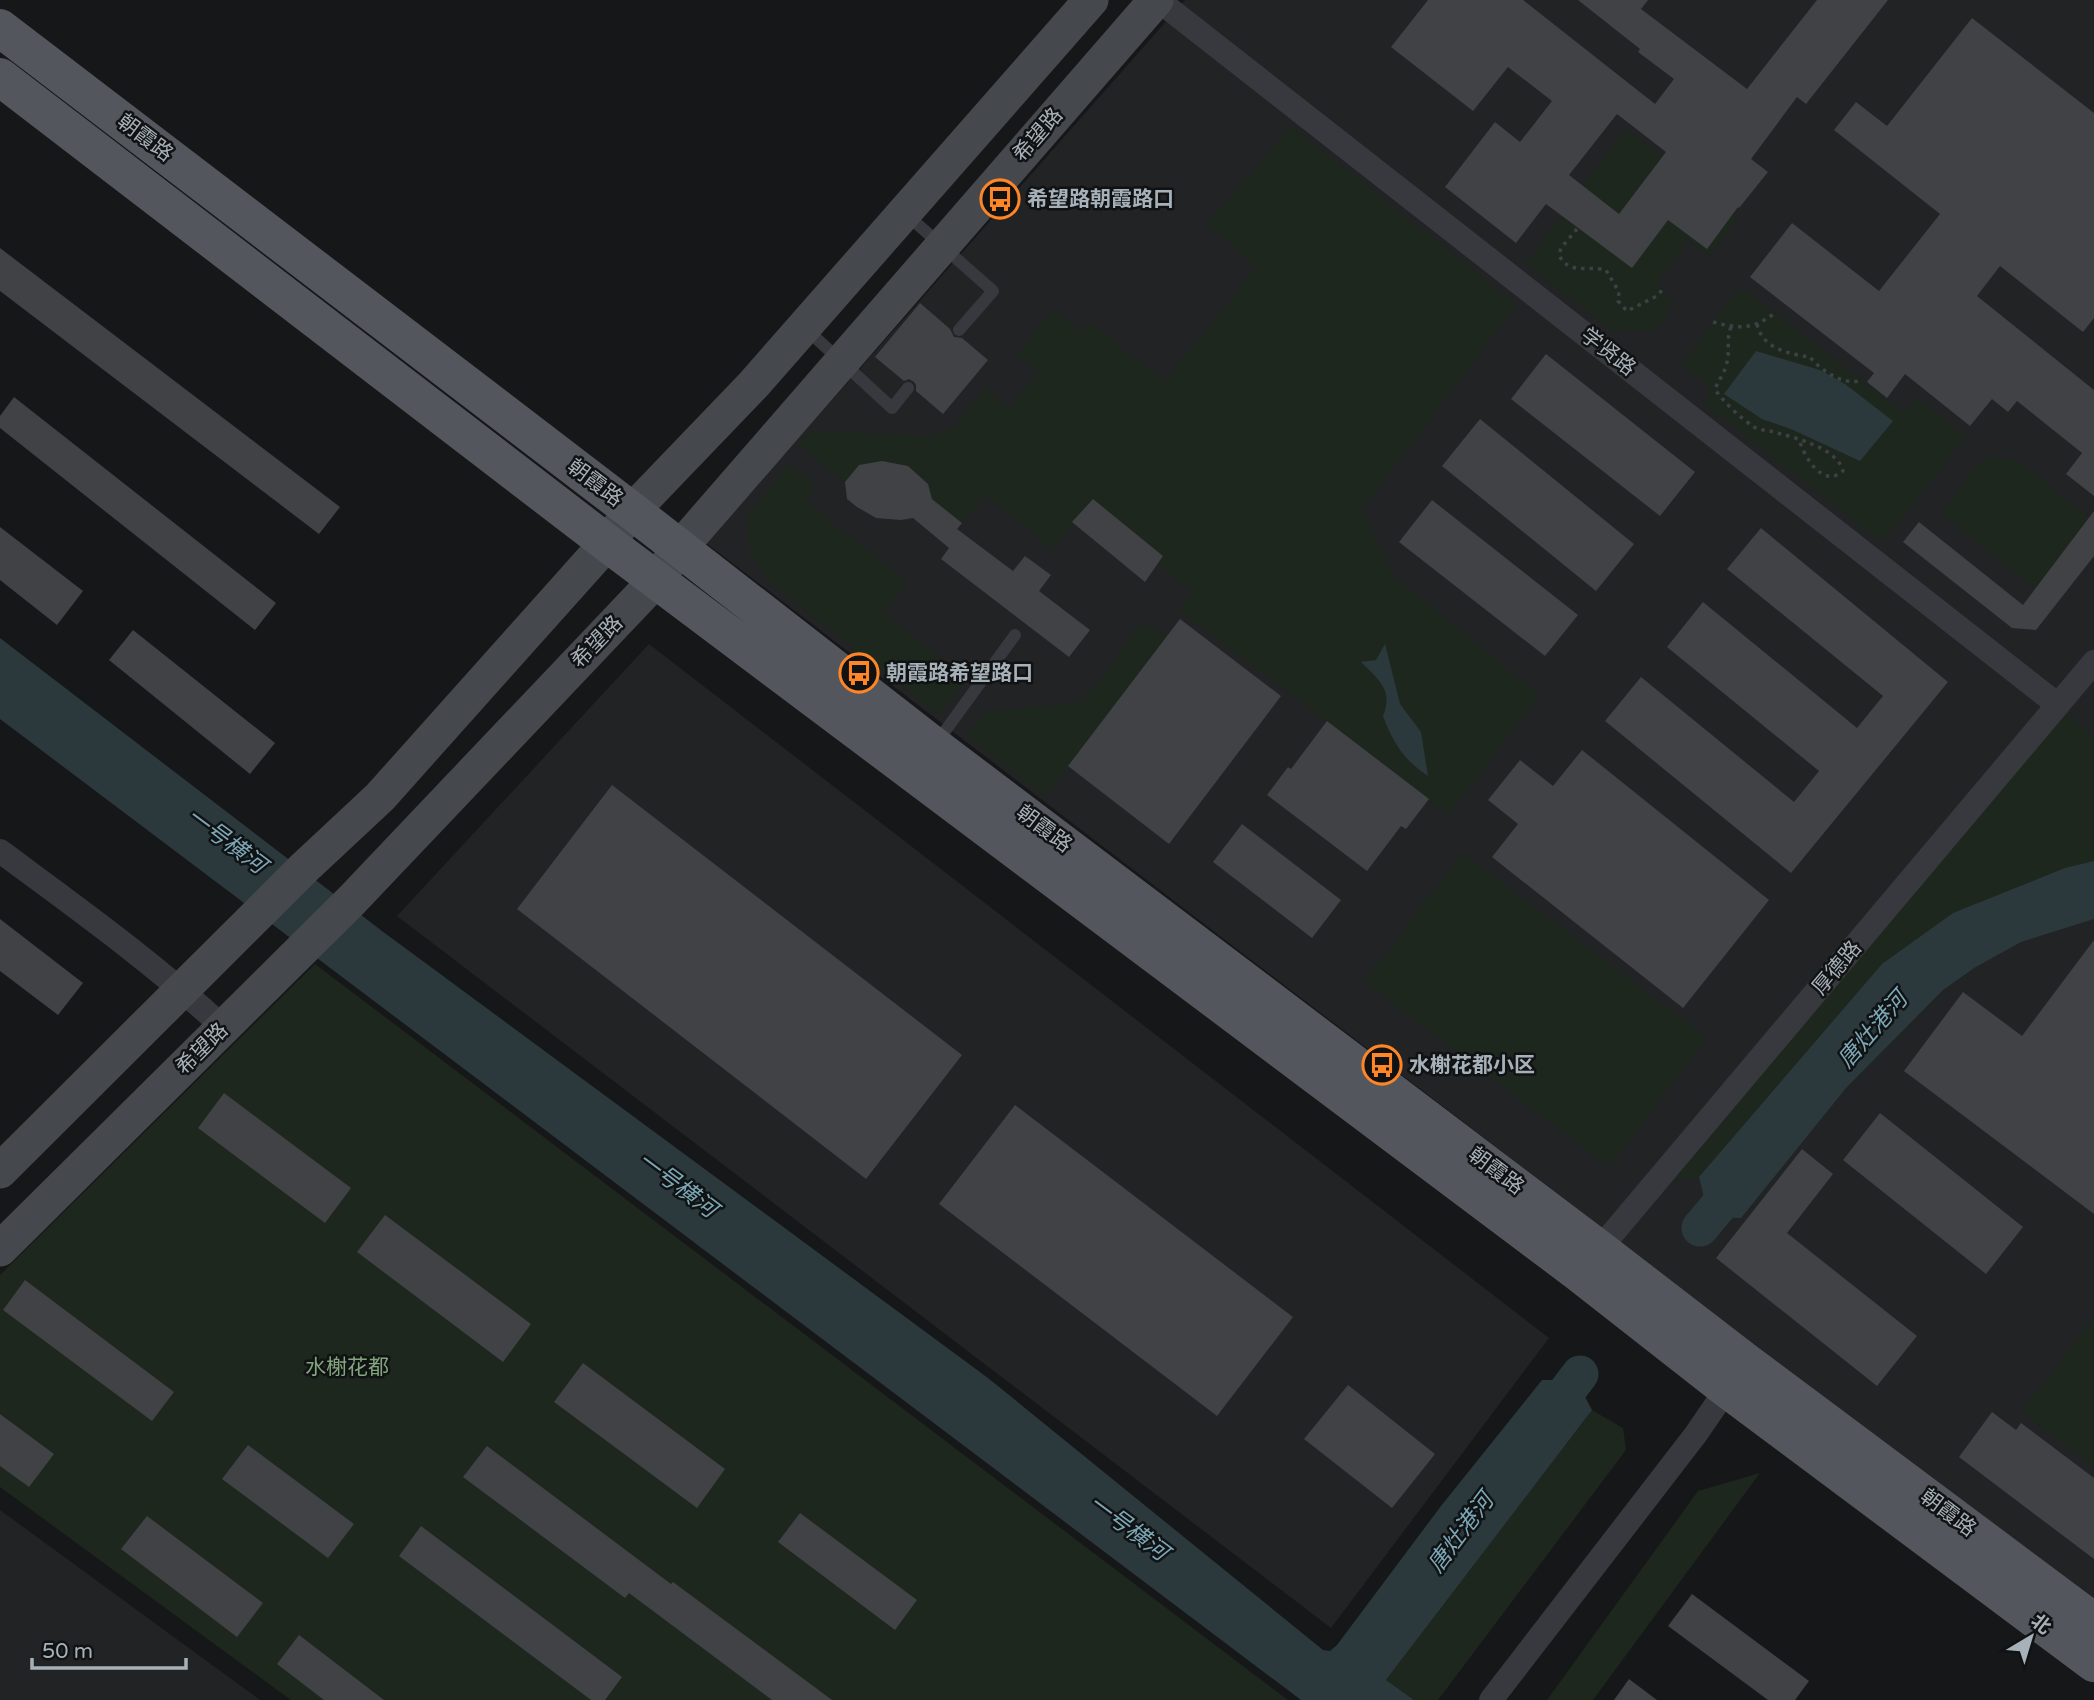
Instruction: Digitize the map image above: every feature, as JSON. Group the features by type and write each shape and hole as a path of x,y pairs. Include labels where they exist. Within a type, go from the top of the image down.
{"main road":[{"path":"0,1171 304,868 380,797 607,543 632,511 754,384 1091,0"},
{"name":"希望路","path":"0,1249 352,900 656,580 679,549 1157,0"},
{"name":"朝霞路","path":"0,28 632,511 923,760"},
{"name":"朝霞路","path":"0,78 656,580 923,760 1589,1261 2094,1663"},
{"name":"朝霞路","path":"1736,1376 2094,1622"}],"street":[{"name":"学贤路","path":"1157,0 2058,705"},
{"name":"厚德路","path":"1589,1261 2094,662"},
{"path":"0,851 144,958 183,989 224,1028"},
{"path":"1491,1700 1696,1434 1736,1376"}],"lane":[{"path":"905,212 993,291 959,330"},
{"path":"804,327 892,408 908,388"},
{"path":"923,760 1015,635"}],"path":[{"path":"1577,229 1561,248 1559,255 1562,262 1576,269 1597,267 1606,270 1619,292 1618,301 1627,311 1657,296 1663,289"},
{"path":"1713,322 1737,328 1756,324 1775,313"},
{"path":"1756,324 1763,340 1775,348 1796,356 1810,357 1818,368 1846,382 1853,384 1862,380"},
{"path":"1731,327 1727,336 1728,357 1725,373 1715,389 1721,398 1756,428 1799,439 1832,454 1841,463 1843,471 1830,478 1822,475 1804,456 1799,439"}],"shaded area":[{"path":"1185,0 2094,0 2094,1604 706,543"},
{"path":"649,644 1549,1338 1331,1628 397,916"},
{"path":"0,1510 260,1700 0,1700"}],"green space":[{"path":"1291,126 1517,305 1361,509 1393,576 1539,695 1448,815 1178,610 1192,591 1158,563 1163,556 1093,500 1053,549 985,495 962,523 932,499 928,484 908,466 882,461 859,465 845,482 799,444 810,431 931,436 958,425 985,388 1010,408 1039,373 1017,355 1053,310 1082,334 1091,323 1164,382 1257,267 1208,224"},
{"path":"1626,129 1739,216 1710,256 1688,240 1656,283 1667,296 1670,306 1656,331 1610,330 1526,263"},
{"path":"1748,292 1904,413 1917,398 1966,437 1889,534 1879,540 1706,405 1708,384 1681,364 1735,293"},
{"path":"2006,458 2021,464 2089,518 2035,588 1941,513 1981,460"},
{"path":"788,464 816,486 805,501 908,583 884,614 967,679 939,715 766,579 750,551 746,519"},
{"path":"1144,621 1166,638 1045,797 967,736 985,712 1083,702"},
{"path":"2064,713 2094,737 2094,861 2065,868 1953,913 1882,964 1699,1177 1664,1183"},
{"path":"1462,853 1707,1038 1610,1167 1365,982"},
{"name":"水榭花都","path":"315,964 1288,1700 291,1700 0,1487 0,1275"},
{"path":"2094,1318 2094,1467 2022,1412"},
{"path":"1592,1410 1623,1428 1626,1450 1438,1700 1414,1700 1386,1680"},
{"path":"1760,1473 1593,1700 1547,1700 1698,1491"}],"water":[{"path":"1756,351 1820,370 1845,384 1893,421 1860,461 1791,429 1762,419 1724,394"},
{"name":"一号横河","path":"0,638 382,931 988,1378 1323,1650 1330,1651 1337,1645 1441,1506 1542,1380 1576,1380 1592,1410 1386,1680 1414,1700 1301,1700 0,719"},
{"path":"1385,644 1400,704 1421,732 1428,776 1412,764 1395,743 1383,716 1387,699 1385,692 1361,662 1376,660"},
{"path":"2094,861 2094,919 2021,942 1974,968 1943,990 1846,1088 1741,1218 1709,1217 1699,1177 1882,964 1953,913 2065,868"}],"building":[{"path":"1428,0 1523,0 1655,104 1674,79 1578,0 1648,0 1641,9 1747,89 1817,0 1888,0 1806,104 1797,97 1751,159 1768,172 1707,249 1668,220 1632,268 1546,204 1516,243 1445,187 1495,122 1520,142 1552,101 1508,67 1473,111 1391,47","holes":["1617,114 1666,152 1619,214 1569,175"]},
{"path":"1972,18 2094,113 2094,318 2083,332 2000,266 1977,296 2094,390 2094,496 2066,474 2082,453 2017,401 2008,412 1992,399 1970,426 1905,374 1887,398 1867,382 1874,373 1750,277 1792,223 1879,291 1940,214 1834,130 1856,102 1887,126"},
{"path":"0,248 340,507 319,534 0,291"},
{"path":"920,303 950,329 954,337 962,338 988,360 943,414 916,391 914,382 909,379 904,381 875,357"},
{"path":"1546,354 1695,472 1660,516 1511,399"},
{"path":"14,397 276,603 255,630 0,428 0,416"},
{"path":"1480,419 1634,544 1596,591 1442,466"},
{"path":"882,461 908,466 928,484 932,499 962,523 957,529 1013,571 1025,556 1051,575 1039,591 1090,630 1069,657 941,559 949,548 913,518 876,518 847,499 845,482 859,465"},
{"path":"1093,499 1163,556 1145,582 1072,522"},
{"path":"1432,500 1578,615 1545,656 1399,542"},
{"path":"2094,511 2094,556 2036,630 2012,628 1903,542 1919,522 2023,605"},
{"path":"0,527 83,591 57,625 0,580"},
{"path":"1761,528 1948,682 1791,873 1605,721 1641,677 1794,802 1819,771 1667,647 1703,602 1857,728 1883,696 1727,569"},
{"path":"1180,619 1281,696 1169,844 1068,766"},
{"path":"133,630 275,743 250,774 109,660"},
{"path":"1327,721 1429,799 1406,829 1401,826 1367,871 1267,795 1288,767 1291,769"},
{"path":"1582,750 1769,900 1683,1008 1492,857 1518,824 1488,800 1520,760 1553,786"},
{"path":"612,785 962,1055 866,1179 517,909"},
{"path":"1242,824 1341,900 1312,938 1213,862"},
{"path":"0,919 83,983 58,1015 0,971"},
{"path":"2094,940 2094,1214 1904,1071 1963,992 2022,1036"},
{"path":"224,1093 351,1188 325,1223 198,1128"},
{"path":"1015,1105 1293,1317 1217,1416 939,1204"},
{"path":"1880,1113 2023,1227 1986,1274 1843,1160"},
{"path":"1802,1149 1833,1174 1787,1233 1917,1336 1877,1386 1716,1258"},
{"path":"385,1215 531,1324 503,1362 357,1252"},
{"path":"25,1280 174,1392 152,1421 3,1310"},
{"path":"583,1363 725,1469 697,1508 554,1402"},
{"path":"1348,1385 1435,1454 1392,1508 1304,1439"},
{"path":"1992,1412 2016,1430 2021,1423 2094,1478 2094,1559 1959,1457"},
{"path":"0,1414 54,1454 29,1487 0,1466"},
{"path":"248,1445 354,1524 328,1558 222,1479"},
{"path":"487,1446 832,1700 772,1700 629,1593 625,1598 463,1477"},
{"path":"800,1513 917,1600 895,1630 778,1542"},
{"path":"147,1516 263,1603 237,1637 121,1549"},
{"path":"421,1526 622,1677 605,1700 591,1700 399,1556"},
{"path":"1692,1594 1809,1681 1795,1700 1768,1700 1668,1626"},
{"path":"299,1635 384,1700 324,1700 277,1664"},
{"path":"1629,1679 1657,1700 1614,1700"}],"waterway":[{"name":"唐灶港河","path":"1700,1228 1742,1178"},
{"name":"唐灶港河","path":"1546,1419 1580,1374"}],"place":[{"name":"希望路朝霞路口","path":"1000,199"},
{"name":"朝霞路希望路口","path":"859,673"},
{"name":"水榭花都小区","path":"1382,1065"}]}
